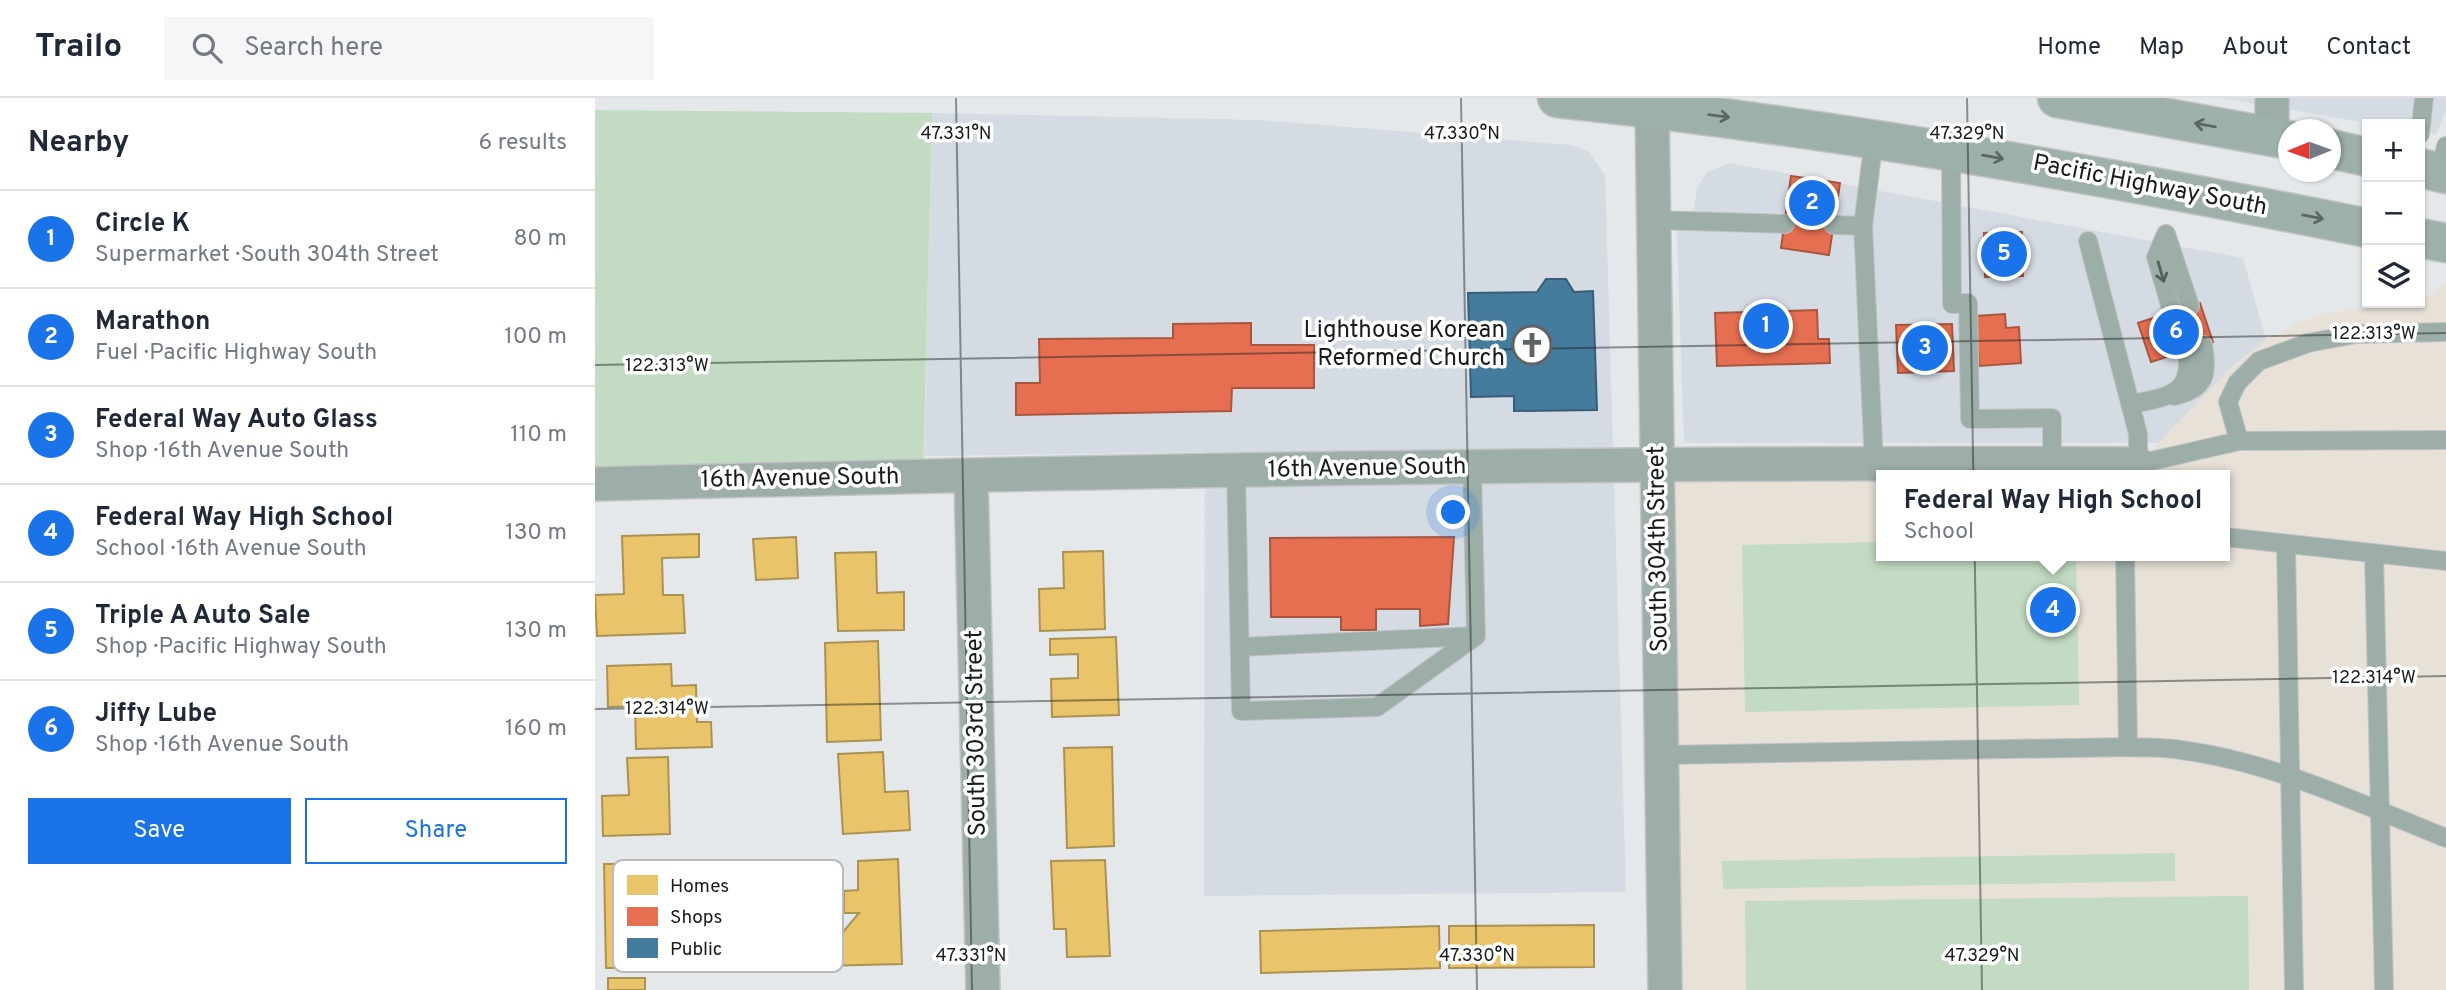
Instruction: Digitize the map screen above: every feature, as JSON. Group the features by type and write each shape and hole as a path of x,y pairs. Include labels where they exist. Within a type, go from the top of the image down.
{"main road":[{"name":"Pacific Highway South","path":"1557,98 1652,108 1951,150 2173,189 2362,227"},
{"path":"2057,98 2278,139"},
{"path":"2341,151 2362,156"},
{"path":"2425,239 2446,243"}],"street":[{"path":"2272,98 2278,129"},
{"name":"South 304th Street","path":"1652,108 1665,990"},
{"name":"16th Avenue South","path":"595,484 1658,464 2052,464 2129,468"},
{"name":"South 303rd Street","path":"971,476 983,990"}],"lane":[{"path":"2422,119 2424,98"},
{"path":"1874,139 1863,226 1874,464"},
{"path":"1951,150 1952,303 1968,303 1970,419 2052,418 2052,464"},
{"path":"1654,220 1784,224"},
{"path":"1833,225 1863,226"},
{"path":"2172,312 2157,257 2166,233 2190,306"},
{"path":"2088,241 2138,434 2129,468 2238,441 2446,440"},
{"path":"2238,441 2228,402 2238,383 2259,361 2308,343 2356,334 2446,332"},
{"path":"2131,404 2167,397 2183,384 2188,376 2195,348"},
{"path":"1472,468 1476,636"},
{"path":"1236,471 1241,711 1377,706 1476,636"},
{"path":"2230,538 2446,561"},
{"path":"2286,544 2294,990"},
{"path":"2374,553 2384,990"},
{"path":"2125,561 2128,747"},
{"path":"1240,647 1476,636"},
{"path":"1661,755 2128,747 2179,749 2222,757 2290,778 2446,838"}],"shaded area":[{"path":"2222,98 2446,98 2446,110 2436,135 2425,133 2425,119 2362,119 2362,122"},
{"path":"932,113 1261,120 1571,145 1589,152 1605,175 1626,892 1204,896 1205,452 924,456"},
{"path":"1730,163 2243,258 2266,340 2233,366 2159,443 1684,443 1676,213 1694,210 1697,188 1707,172"},
{"path":"2446,283 2446,990 1665,990 1658,464 2138,464 2233,366 2266,340 2293,325 2329,313 2365,308 2425,308 2425,299"}],"green space":[{"path":"595,110 932,113 923,476 595,484"},
{"path":"1876,542 1876,561 2076,561 2079,705 1745,712 1742,545"},
{"path":"2175,853 2175,881 1723,889 1722,861"},
{"path":"2248,896 2249,990 1746,990 1745,901"}],"building: Homes":[{"path":"699,534 699,557 662,558 663,595 683,595 685,633 597,636 595,595 624,594 622,536"},
{"path":"796,537 798,578 756,580 753,539"},
{"path":"1103,551 1105,629 1040,631 1039,589 1064,588 1063,552"},
{"path":"876,552 877,593 904,592 904,630 838,631 835,553"},
{"path":"1116,637 1119,715 1052,717 1051,679 1078,678 1078,654 1050,655 1050,639"},
{"path":"878,641 881,740 827,742 825,643"},
{"path":"671,664 672,686 696,685 697,722 711,722 712,747 636,749 635,706 608,707 607,666"},
{"path":"1112,747 1114,846 1067,848 1064,748"},
{"path":"883,752 885,792 908,791 910,830 843,834 838,754"},
{"path":"668,757 670,834 603,836 602,796 629,795 627,758"},
{"path":"898,859 902,964 843,965 843,932 859,913 844,913 844,891 858,890 858,861"},
{"path":"1105,860 1110,956 1067,957 1066,929 1054,929 1051,861"},
{"path":"604,864 613,864 613,968 606,968"},
{"path":"1594,925 1594,967 1449,968 1449,926"},
{"path":"1439,926 1440,968 1261,973 1260,931"},
{"path":"608,978 645,978 645,990 608,990"}],"building: Shops":[{"path":"1791,176 1840,183 1829,255 1781,248"},
{"path":"2022,232 2023,276 1985,277 1984,233"},
{"path":"2200,303 2213,342 2151,362 2138,323"},
{"path":"1817,310 1818,339 1829,339 1830,363 1717,366 1715,313"},
{"path":"2005,314 2006,328 2019,327 2021,363 1979,366 1976,316"},
{"path":"1251,323 1251,345 1314,345 1314,388 1232,388 1231,411 1016,415 1016,383 1040,383 1039,339 1173,338 1173,324"},
{"path":"1952,324 1954,371 1898,373 1896,325"},
{"path":"1454,537 1448,624 1420,626 1420,609 1376,609 1376,630 1341,630 1341,617 1271,617 1270,538"}],"building: Public":[{"name":"Lighthouse Korean Reformed Church","path":"1546,279 1566,279 1574,292 1593,291 1597,410 1514,411 1514,396 1471,397 1468,293 1537,292"}],"place":[{"name":"Marathon","path":"1812,203"},
{"name":"Triple A Auto Sale","path":"2004,254"},
{"name":"Circle K","path":"1766,326"},
{"name":"Jiffy Lube","path":"2176,332"},
{"name":"Lighthouse Korean Reformed Church","path":"1532,345"},
{"name":"Federal Way Auto Glass","path":"1925,348"},
{"name":"Federal Way High School","path":"2053,610"}]}
